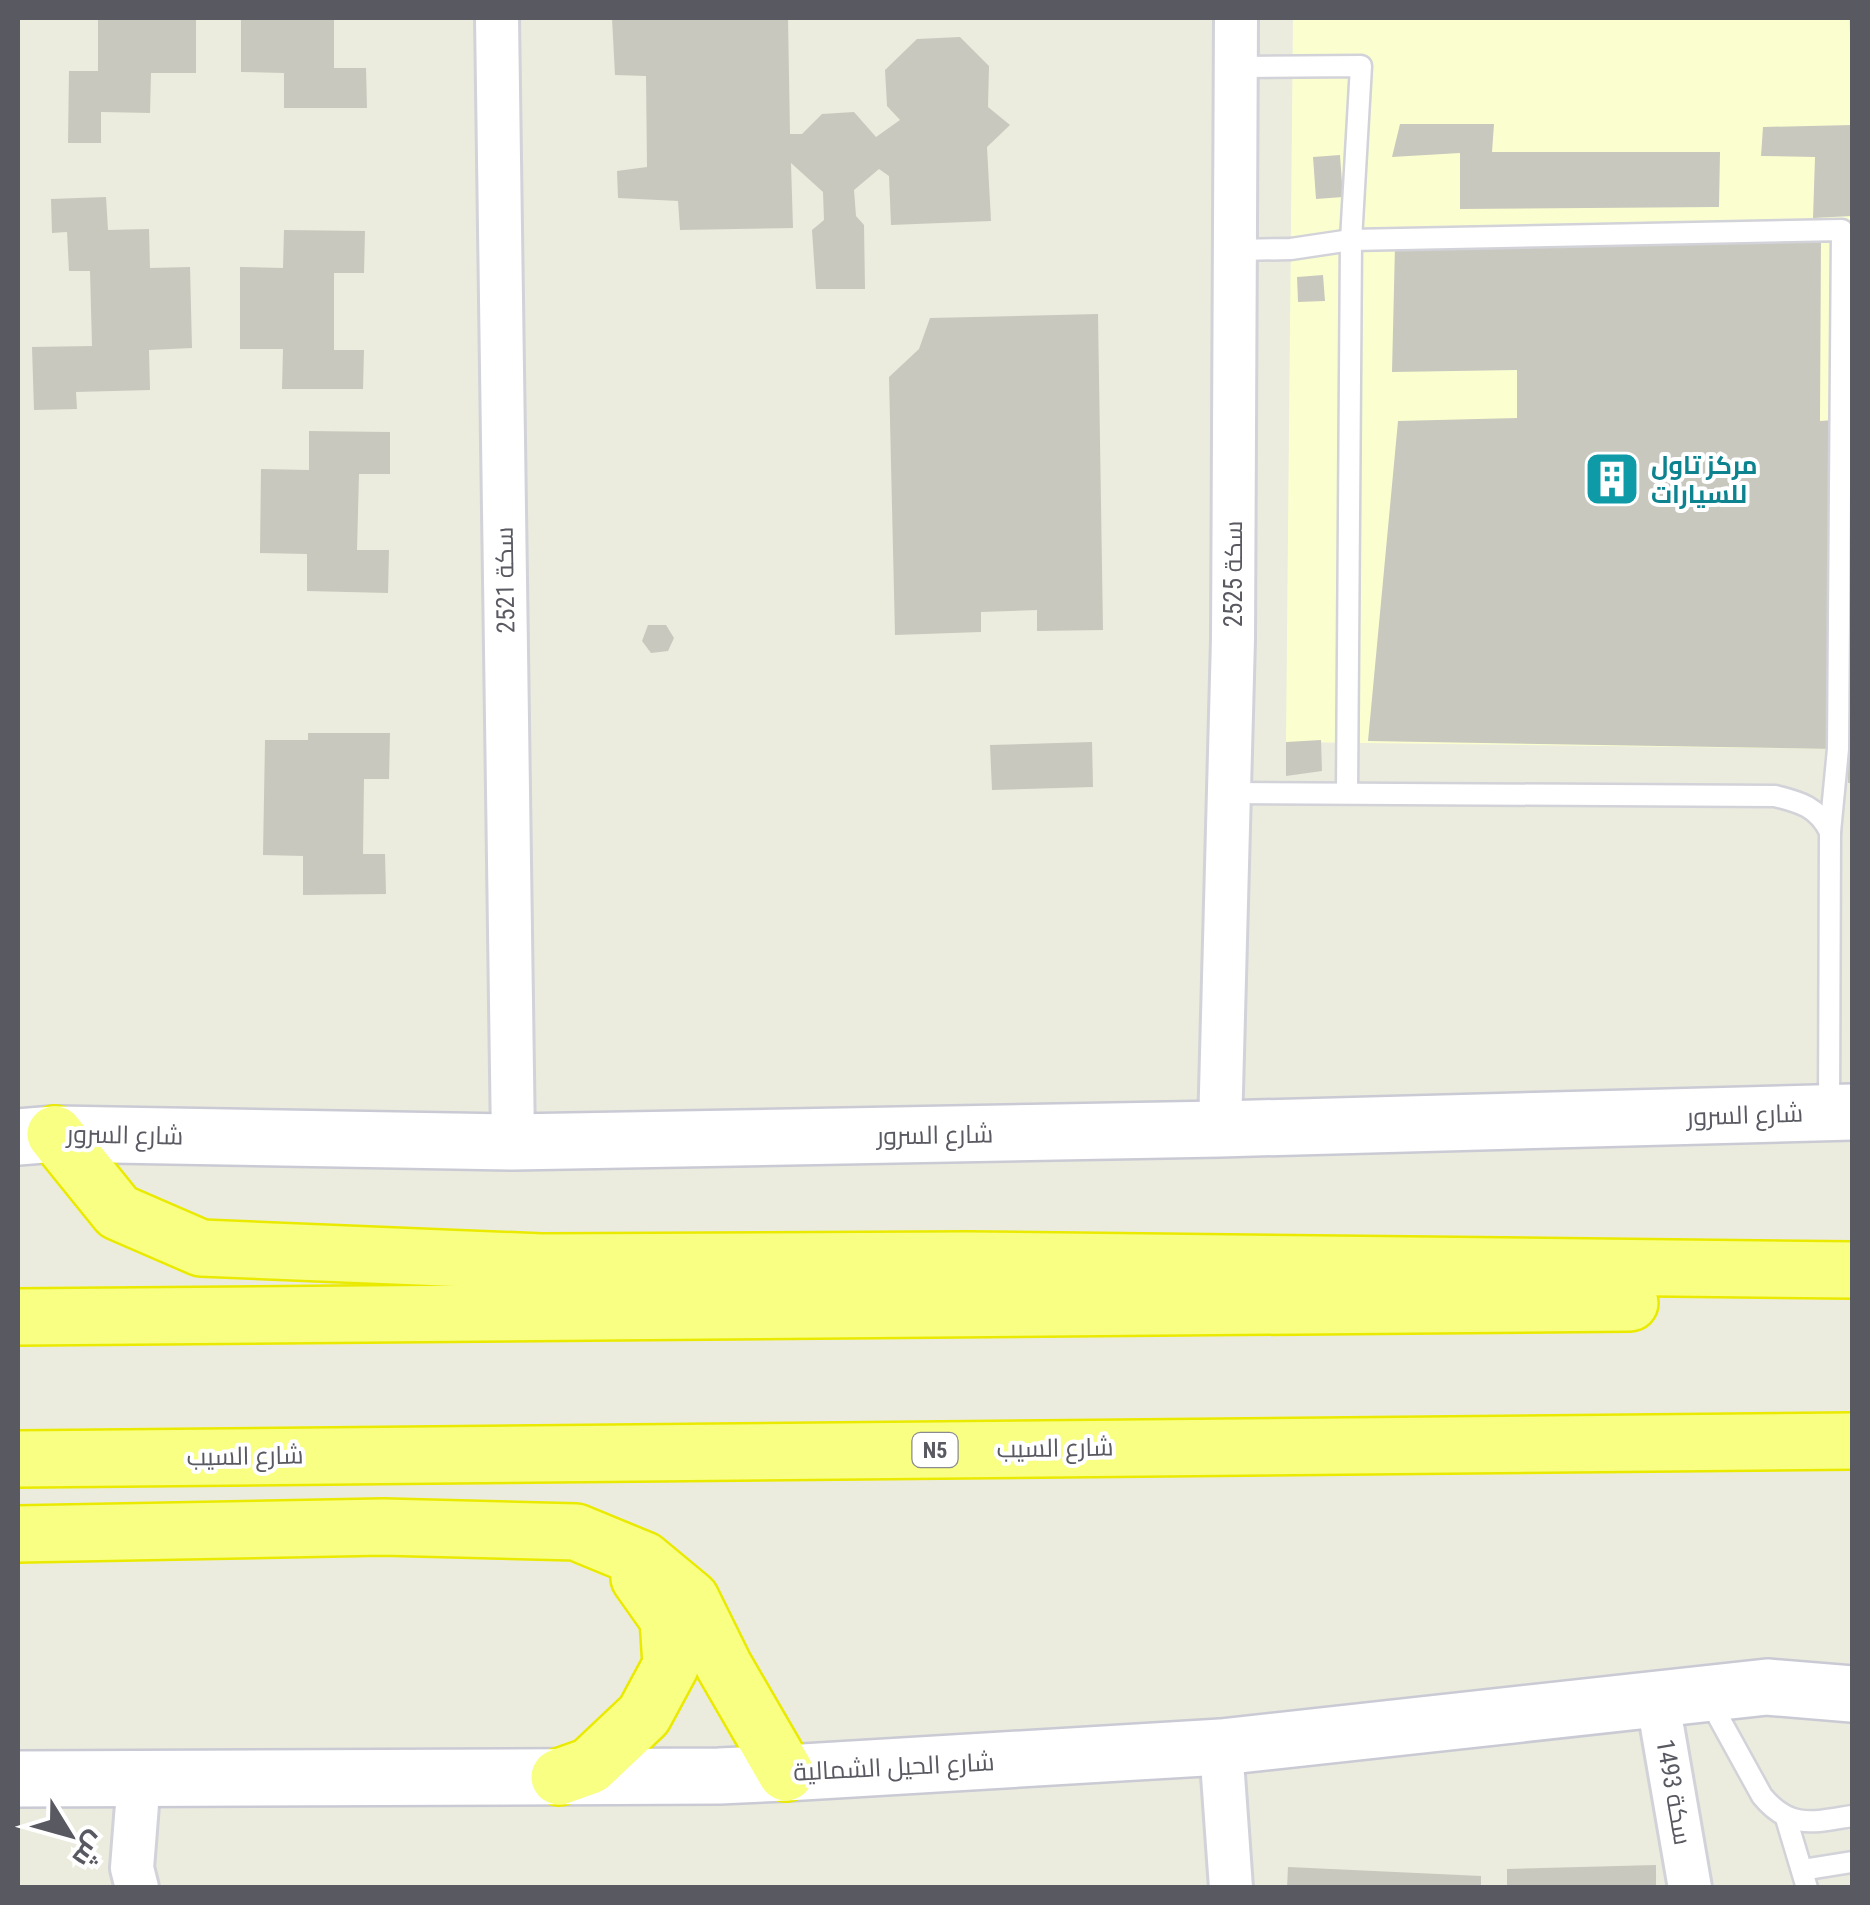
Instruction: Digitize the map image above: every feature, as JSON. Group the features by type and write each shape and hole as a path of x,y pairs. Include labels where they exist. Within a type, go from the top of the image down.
{"highway":[{"path":"36,1135 118,1212 201,1248 542,1262 1007,1260 1852,1270"},
{"path":"18,1317 1852,1301"},
{"name":"شارع السيب","path":"18,1458 1852,1441"},
{"path":"18,1534 382,1526 576,1532 644,1560 691,1599 724,1666 786,1773"},
{"path":"560,1777 590,1766 644,1714 670,1665 668,1619 643,1581 576,1532"}],"street":[{"name":"سكة 2521","path":"497,18 513,1142"},
{"name":"سكة 2525","path":"1220,1130 1229,792 1236,18"},
{"name":"شارع السرور","path":"36,1135 513,1142 1220,1130 1841,1112"},
{"name":"شارع الحيل الشمالية","path":"1767,1686 1852,1660"},
{"name":"شارع الحيل الشمالية","path":"18,1779 786,1773 1221,1748 1767,1686 1852,1694"},
{"name":"سكة 1493","path":"1681,1694 1690,1888"},
{"path":"1221,1748 1231,1888"},
{"path":"137,1888 132,1868 139,1779"}],"lane":[{"path":"1236,67 1361,66 1351,240 1347,792"},
{"path":"1235,250 1291,249 1351,240 1842,230 1838,749 1830,832 1841,1112"},
{"path":"1229,792 1774,796 1805,803 1823,818 1830,832"},
{"path":"1681,1694 1772,1809 1800,1822 1852,1816"},
{"path":"1786,1818 1804,1879 1852,1862"}],"shaded area":[{"name":"مركز تاول للسيارات","path":"1293,18 1849,18 1852,733 1832,749 1286,742"}],"building":[{"path":"98,18 196,18 196,73 151,73 150,113 101,112 101,143 68,143 69,71 98,71"},
{"path":"241,18 334,18 334,68 366,68 367,108 284,108 284,73 241,72"},
{"path":"612,18 788,18 790,134 802,134 822,114 854,112 876,137 900,120 887,106 885,70 917,39 960,37 989,66 988,107 1010,125 987,147 991,221 891,225 889,176 879,169 854,190 856,216 864,225 865,289 816,289 812,230 824,220 823,192 791,163 793,228 680,230 678,201 618,198 617,171 647,167 646,76 615,75"},
{"path":"1400,124 1494,124 1492,152 1720,152 1719,207 1460,209 1460,153 1392,157"},
{"path":"1852,125 1852,216 1813,218 1815,157 1761,156 1763,127"},
{"path":"1340,155 1343,197 1316,199 1313,157"},
{"path":"106,197 108,230 149,229 150,268 190,267 192,348 149,350 150,390 76,392 77,409 34,410 32,347 92,346 90,271 69,271 67,232 52,233 51,199"},
{"path":"284,230 365,231 364,273 334,273 334,350 364,350 363,389 282,389 283,349 240,349 240,267 283,268"},
{"name":"مركز تاول للسيارات","path":"1821,242 1820,421 1834,420 1832,749 1368,741 1398,421 1517,418 1517,370 1392,372 1395,245"},
{"path":"1323,275 1325,301 1298,302 1297,277"},
{"path":"1098,314 1103,630 1037,631 1037,610 981,612 981,632 895,635 889,377 919,349 930,318"},
{"path":"309,431 390,432 390,474 359,474 357,550 389,550 388,593 307,591 307,554 260,553 261,469 309,470"},
{"path":"648,625 666,625 674,638 668,651 651,653 642,641"},
{"path":"308,733 390,733 389,779 364,779 363,854 385,854 386,894 303,895 303,856 263,855 265,740 308,740"},
{"path":"1848,733 1852,733 1852,783 1848,783"},
{"path":"1321,740 1322,771 1286,776 1286,742"},
{"path":"1092,742 1093,787 992,790 990,745"},
{"path":"1656,1865 1656,1888 1507,1888 1507,1869"},
{"path":"1288,1867 1481,1876 1481,1888 1287,1888"}],"place":[{"name":"مركز تاول للسيارات","path":"1612,479"}]}
